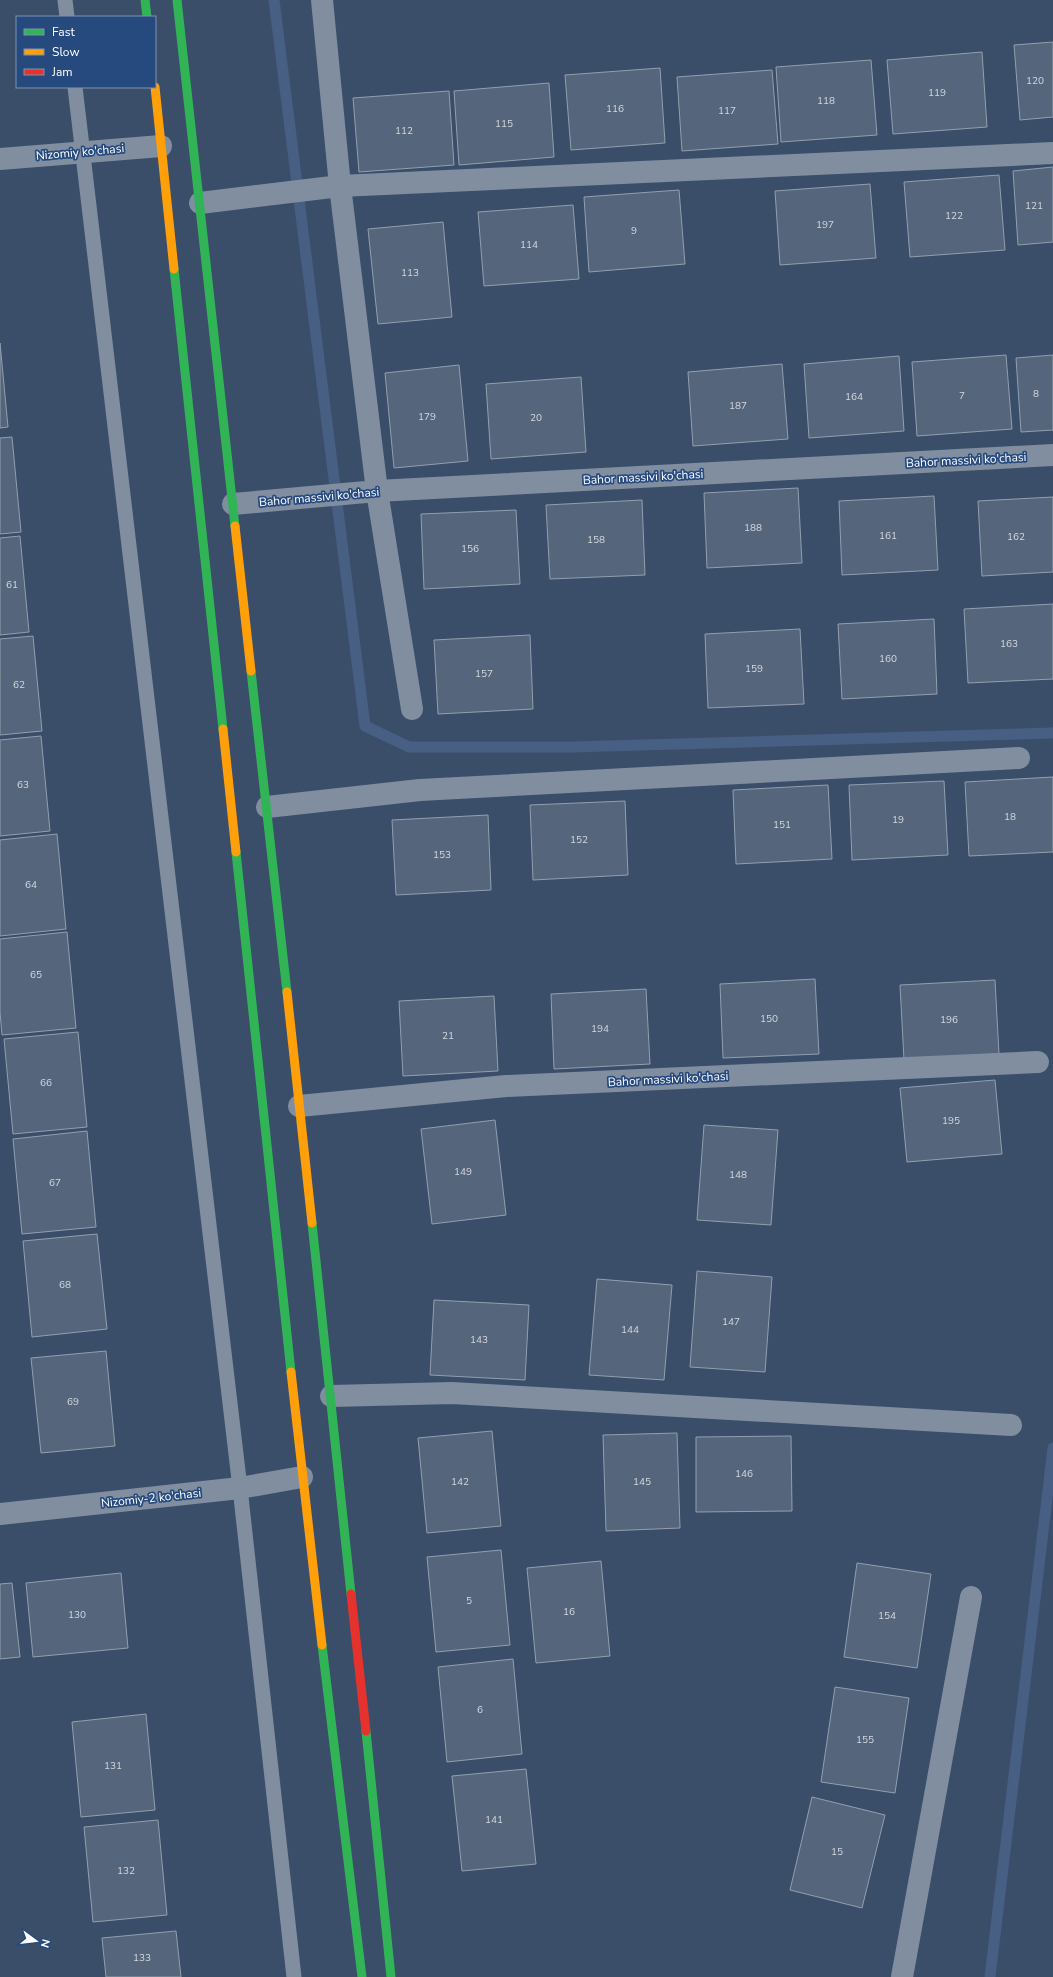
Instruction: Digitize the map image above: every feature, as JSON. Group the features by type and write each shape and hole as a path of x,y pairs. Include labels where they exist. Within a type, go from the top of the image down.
{"main road":[{"path":"145,0 147,16"},
{"path":"177,0 331,1396 391,1977"},
{"path":"155,88 302,1477 362,1977"}],"street":[{"path":"322,0 340,186 376,491 412,709"},
{"name":"Nizomiy ko'chasi","path":"0,159 82,151 161,146"},
{"path":"200,203 340,186 1053,153"},
{"name":"Bahor massivi ko'chasi","path":"233,504 376,491 1053,455"},
{"path":"267,806 420,790 1019,758"},
{"name":"Bahor massivi ko'chasi","path":"299,1106 506,1086 1038,1062"},
{"path":"331,1396 452,1393 1011,1425"},
{"name":"Nizomiy-2 ko'chasi","path":"0,1514 240,1488 302,1477"},
{"path":"902,1977 972,1597"}],"lane":[{"path":"65,0 67,16"},
{"path":"75,88 240,1488 294,1977"}],"building":[{"path":"1053,42 1053,117 1020,120 1014,45"},
{"path":"982,52 987,127 893,134 887,60"},
{"path":"871,60 877,135 781,142 776,67"},
{"path":"660,68 665,143 571,150 565,75"},
{"path":"772,70 778,144 682,151 677,77"},
{"path":"549,83 554,157 459,165 454,91"},
{"path":"449,91 454,165 359,172 353,98"},
{"path":"1053,167 1053,242 1018,245 1013,171"},
{"path":"999,175 1005,250 910,257 904,182"},
{"path":"870,184 876,258 780,265 775,191"},
{"path":"679,190 685,264 589,272 584,197"},
{"path":"573,205 579,279 484,286 478,212"},
{"path":"443,222 452,317 378,324 368,229"},
{"path":"0,343 8,427 0,428"},
{"path":"1006,355 1012,429 917,436 912,362"},
{"path":"1053,355 1053,430 1021,432 1016,358"},
{"path":"899,356 904,431 809,438 804,364"},
{"path":"782,364 788,439 693,446 688,372"},
{"path":"459,365 468,461 394,468 385,373"},
{"path":"581,377 586,452 491,459 486,384"},
{"path":"12,437 21,532 0,534 0,438"},
{"path":"798,488 802,563 707,568 704,493"},
{"path":"934,496 938,570 842,575 839,501"},
{"path":"1053,497 1053,572 982,576 978,501"},
{"path":"642,500 645,575 550,579 546,505"},
{"path":"516,510 520,584 424,589 421,514"},
{"path":"20,536 29,632 0,635 0,538"},
{"path":"1053,604 1053,679 968,683 964,609"},
{"path":"934,619 937,694 842,699 838,624"},
{"path":"800,629 804,704 708,708 705,634"},
{"path":"530,635 533,709 438,714 434,640"},
{"path":"33,636 42,731 0,735 0,639"},
{"path":"41,736 50,831 0,836 0,740"},
{"path":"1053,777 1053,852 969,856 965,782"},
{"path":"944,781 948,855 852,860 849,785"},
{"path":"828,785 832,859 736,864 733,790"},
{"path":"625,801 628,875 533,880 530,805"},
{"path":"488,815 491,890 396,895 392,820"},
{"path":"57,834 66,929 0,936 0,840"},
{"path":"67,932 76,1028 2,1035 0,1012 0,939"},
{"path":"815,979 819,1054 723,1058 720,984"},
{"path":"995,980 999,1054 904,1060 900,985"},
{"path":"646,989 650,1064 554,1069 551,994"},
{"path":"494,996 498,1071 403,1076 399,1001"},
{"path":"78,1032 87,1127 13,1134 4,1039"},
{"path":"995,1080 1002,1154 907,1162 900,1088"},
{"path":"495,1120 506,1215 432,1224 421,1129"},
{"path":"704,1125 778,1130 771,1225 697,1220"},
{"path":"87,1131 96,1227 22,1234 13,1139"},
{"path":"97,1234 107,1329 32,1337 23,1241"},
{"path":"697,1271 772,1277 765,1372 690,1367"},
{"path":"597,1279 672,1285 664,1380 589,1375"},
{"path":"434,1300 529,1305 525,1380 430,1375"},
{"path":"106,1351 115,1446 41,1453 31,1358"},
{"path":"492,1431 501,1526 427,1533 418,1438"},
{"path":"677,1433 680,1528 606,1531 603,1435"},
{"path":"791,1436 792,1511 696,1512 696,1437"},
{"path":"501,1550 510,1645 436,1652 427,1557"},
{"path":"601,1561 610,1656 536,1663 527,1568"},
{"path":"857,1563 931,1574 917,1668 844,1657"},
{"path":"121,1573 128,1648 33,1657 26,1583"},
{"path":"12,1583 20,1657 0,1659 0,1584"},
{"path":"513,1659 522,1754 447,1762 438,1667"},
{"path":"835,1687 909,1698 895,1793 821,1782"},
{"path":"146,1714 155,1810 81,1817 72,1722"},
{"path":"526,1769 536,1864 462,1871 452,1776"},
{"path":"812,1797 885,1815 862,1908 790,1890"},
{"path":"158,1820 167,1915 93,1922 84,1827"},
{"path":"176,1931 181,1977 106,1977 102,1938"}],"waterway":[{"path":"274,0 365,726 409,747 573,747 1053,733"},
{"path":"990,1977 1053,1448"}],"traffic: fast":[{"path":"145,0 147,16"},
{"path":"177,0 235,526"},
{"path":"174,269 223,729"},
{"path":"251,671 287,992"},
{"path":"236,852 291,1372"},
{"path":"312,1223 351,1594"},
{"path":"322,1645 362,1977"},
{"path":"366,1731 391,1977"}],"traffic: slow":[{"path":"155,88 174,269"},
{"path":"235,526 251,671"},
{"path":"223,729 236,852"},
{"path":"287,992 312,1223"},
{"path":"291,1372 322,1645"}],"traffic: jam":[{"path":"351,1594 366,1731"}]}
